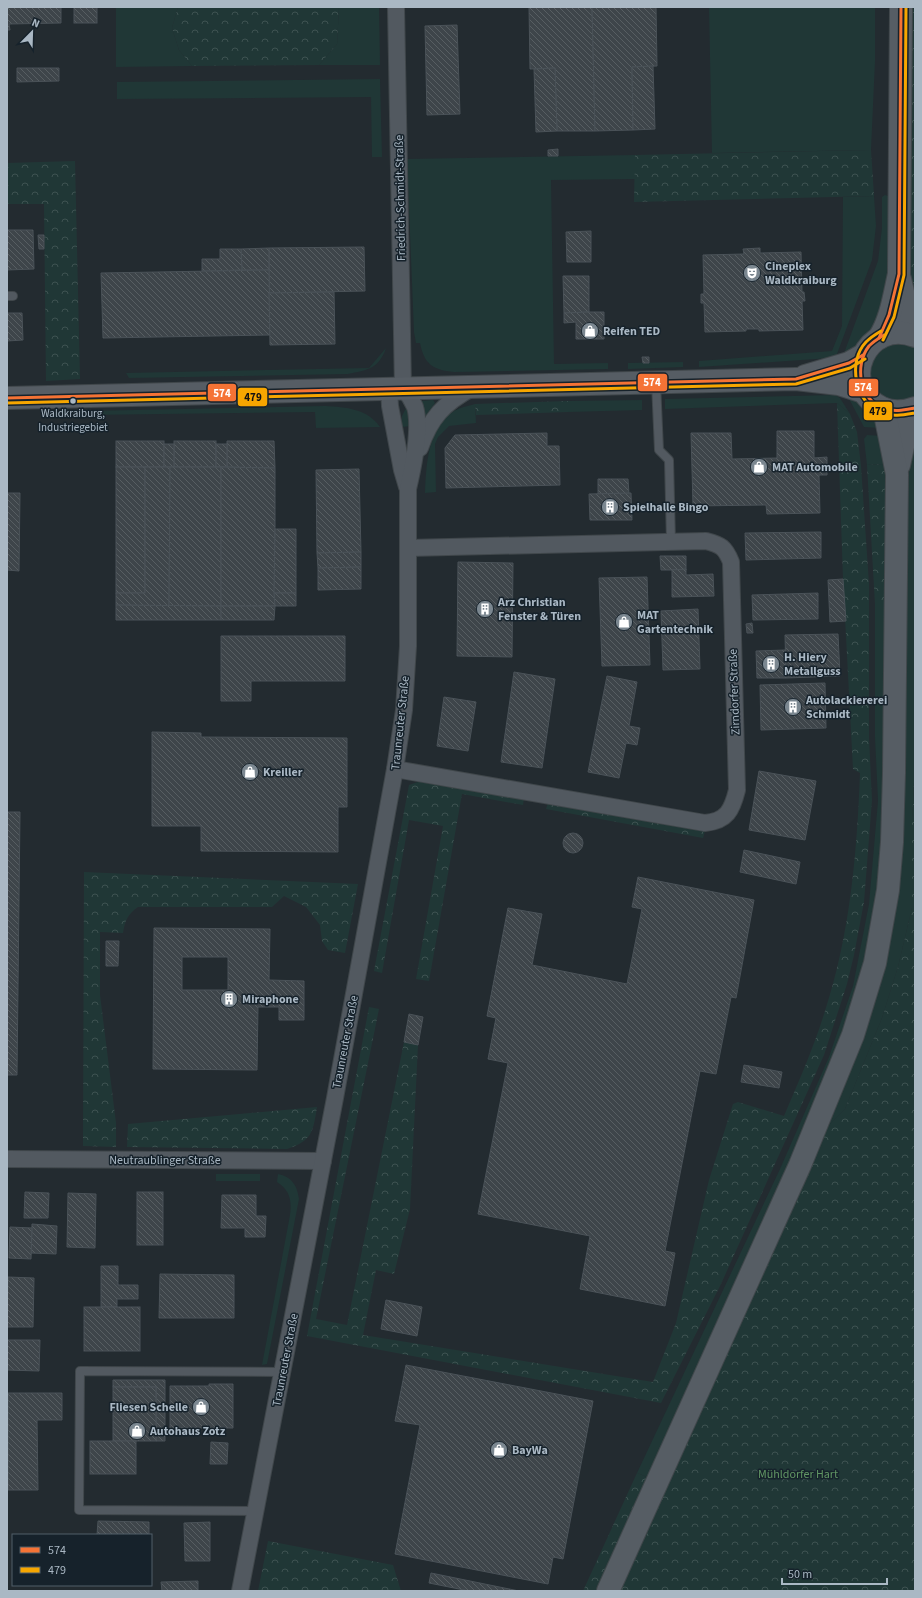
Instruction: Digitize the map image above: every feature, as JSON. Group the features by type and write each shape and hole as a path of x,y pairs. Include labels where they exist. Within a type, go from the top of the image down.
{"main road":[{"path":"879,338 889,315 899,274 901,7"},
{"path":"899,274 911,326 915,336"},
{"path":"796,379 849,363 863,354 873,342 879,338 897,332 915,336"},
{"path":"863,354 859,369 861,384 864,392 873,402 884,409 897,412 913,409 896,474"},
{"path":"7,398 796,379 839,384 864,392"},
{"path":"608,1591 800,1165 853,1035 876,963 888,890 892,842 896,474 884,409"}],"street":[{"name":"Friedrich-Schmidt-Straße","path":"396,7 396,388"},
{"name":"Traunreuter Straße","path":"240,1591 323,1161 396,769 404,710 407,653 408,488 423,439 433,419 456,397 475,386"},
{"name":"Traunreuter Straße","path":"408,488 402,470 390,406 396,388 414,406 416,416 413,468"},
{"name":"Zirndorfer Straße","path":"396,769 705,824 722,819 730,811 737,790 730,562 726,550 718,544 706,541 408,548"},
{"name":"Neutraublinger Straße","path":"7,1159 323,1161"}],"lane":[{"path":"656,382 659,450 669,460 671,542"},
{"path":"256,1511 79,1510 80,1372 282,1372"}],"green space":[{"path":"116,7 178,7 172,28 179,50 192,66 116,67"},
{"path":"178,7 339,7 337,44 319,65 192,66 179,50 172,28"},
{"path":"339,7 379,7 380,65 319,65 337,44"},
{"path":"709,7 875,7 875,61 871,150 712,153"},
{"path":"911,7 915,7 915,307 911,282"},
{"path":"380,79 382,157 372,157 371,97 117,99 117,82"},
{"path":"871,150 874,196 634,202 635,155"},
{"path":"635,155 635,179 551,180 554,364 608,363 608,369 454,372 440,370 431,365 424,356 420,343 416,343 414,332 407,159"},
{"path":"75,161 80,379 46,381 44,204 7,204 7,163"},
{"path":"885,195 888,196 890,230 887,287 879,323 855,350 843,356 878,261 882,228 882,197"},
{"path":"874,196 876,226 872,260 837,354 830,358 699,367 699,361 832,351 842,326 843,197"},
{"path":"896,343 911,346 915,349 915,396 908,400 896,402 881,395 871,386 869,365 882,347"},
{"path":"386,348 380,360 372,367 367,370 348,374 129,378 126,373 369,368"},
{"path":"683,362 683,367 628,369 628,363"},
{"path":"835,395 840,398 850,414 837,403 665,409 665,399"},
{"path":"847,395 858,401 866,408 880,428 864,427"},
{"path":"433,400 435,403 424,418 421,401"},
{"path":"642,400 642,410 568,412 568,401"},
{"path":"568,401 568,412 476,415 475,404"},
{"path":"837,403 850,414 857,432 861,466 869,584 869,738 872,800 864,902 847,984 824,1055 721,1284 661,1403 307,1336 369,1007 379,1009 316,1319 347,1325 404,1042 418,1045 410,1209 394,1274 376,1270 363,1335 653,1382 676,1323 709,1180 733,1104 738,1102 784,1116 821,1024 841,953 851,894 857,834 860,773 853,769 843,579"},
{"path":"475,404 476,423 449,426 438,437 435,444 436,492 425,493 426,471 430,448 439,427 445,418 454,411"},
{"path":"325,406 356,410 369,416 380,427 316,428 315,412 86,415 86,411"},
{"path":"408,407 411,426 402,427 402,416"},
{"path":"867,435 883,436 886,464 867,465 864,439"},
{"path":"915,435 915,763 912,822 912,908 898,967 882,1018 845,1109 824,1130 872,1004 906,470"},
{"path":"886,464 887,604 875,604 867,465"},
{"path":"875,604 887,604 880,889 857,1000 791,1162 649,1478 637,1473 780,1169 829,1057 853,986 869,904 878,801 875,737"},
{"name":"Mühldorfer Hart","path":"915,763 915,1591 618,1591 824,1130 845,1109 882,1018 898,967 912,908 912,822"},
{"path":"428,781 524,798 523,805 462,794 429,981 416,979 443,826 409,820 382,973 374,971 409,785"},
{"path":"548,803 705,831 703,838 546,809"},
{"path":"84,872 358,884 345,953 328,950 322,941 320,925 306,907 284,896 272,907 138,907 128,918 123,933 100,932 100,995 116,1123 116,1147 83,1146"},
{"path":"317,1107 310,1134 302,1143 287,1149 127,1147 128,1124"},
{"path":"216,1174 260,1174 260,1181 216,1181"},
{"path":"278,1174 287,1177 293,1182 299,1199 267,1364 262,1365 291,1210 287,1192 277,1182"},
{"path":"637,1473 649,1478 598,1591 583,1591"},
{"path":"268,1541 393,1565 401,1591 258,1591"}],"building":[{"path":"7,7 61,7 61,23 9,24 10,30 7,30"},
{"path":"74,7 97,7 97,23 74,23"},
{"path":"529,7 592,7 595,131 557,131 555,68 530,69"},
{"path":"592,7 656,7 657,66 632,67 633,130 595,131"},
{"path":"457,25 460,114 427,115 425,26"},
{"path":"653,66 655,129 633,130 632,67"},
{"path":"17,68 59,68 59,81 17,82"},
{"path":"555,68 557,131 536,132 534,69"},
{"path":"558,149 558,156 548,156 548,150"},
{"path":"7,230 33,230 34,269 7,270"},
{"path":"591,231 591,262 567,262 566,232"},
{"path":"38,235 44,235 44,249 39,249"},
{"path":"364,247 365,291 269,293 269,248"},
{"path":"269,248 269,270 242,270 241,249"},
{"name":"Cineplex Waldkraiburg","path":"760,248 760,253 801,252 802,292 804,292 805,301 802,301 803,330 759,331 759,329 746,329 746,331 705,332 704,303 701,303 701,294 704,294 703,255 744,254 743,249"},
{"path":"220,249 241,249 242,270 202,271 202,259 220,259"},
{"path":"269,270 270,335 103,338 101,273"},
{"path":"563,276 589,276 589,312 564,313"},
{"path":"334,292 335,344 270,345 269,293"},
{"name":"Reifen TED","path":"604,312 604,339 576,339 576,322 564,323 564,313"},
{"path":"7,313 22,313 23,340 7,341"},
{"path":"642,357 649,357 649,363 643,363"},
{"name":"MAT Automobile","path":"777,431 814,431 814,458 827,457 827,475 819,475 820,513 767,514 766,505 693,506 691,433 731,433 732,459 777,458"},
{"path":"547,433 547,446 559,446 560,485 446,488 445,448 455,435"},
{"path":"116,441 164,441 164,467 116,467"},
{"path":"174,441 216,441 216,467 174,467"},
{"path":"227,441 274,441 275,468 227,467"},
{"path":"164,444 174,444 174,467 164,467"},
{"path":"216,444 227,444 227,467 216,467"},
{"path":"116,467 145,467 145,593 116,593"},
{"path":"145,467 170,467 169,606 116,605 116,593 145,593"},
{"path":"170,467 221,467 221,606 169,606"},
{"path":"221,467 275,468 275,606 221,606"},
{"path":"359,469 361,552 317,553 316,470"},
{"path":"598,479 628,479 629,494 598,494"},
{"path":"7,493 20,493 19,571 7,570"},
{"name":"Spielhalle Bingo","path":"631,493 632,520 590,520 589,494"},
{"path":"275,529 296,529 296,593 274,593"},
{"path":"821,532 821,558 746,560 745,533"},
{"path":"361,552 361,567 318,568 317,553"},
{"path":"660,556 686,556 686,570 661,570"},
{"name":"Arz Christian Fenster & Türen","path":"458,562 513,563 512,657 457,656"},
{"path":"361,567 361,589 318,590 318,568"},
{"path":"686,569 686,575 713,574 714,596 672,597 672,570"},
{"name":"MAT Gartentechnik","path":"647,577 650,665 602,666 599,578"},
{"path":"843,579 846,621 830,622 828,580"},
{"path":"274,593 296,593 296,606 275,606"},
{"path":"818,593 818,619 753,620 752,595"},
{"path":"116,605 221,606 221,620 116,620"},
{"path":"221,606 275,606 274,620 221,620"},
{"path":"698,609 700,669 663,670 661,611"},
{"path":"752,623 753,633 747,633 746,624"},
{"path":"838,634 840,676 786,678 785,635"},
{"path":"221,636 345,636 345,681 251,681 251,701 221,701"},
{"name":"H. Hiery Metallguss","path":"785,650 786,678 757,678 756,651"},
{"path":"514,672 555,679 542,768 501,762"},
{"path":"607,676 637,682 629,726 640,728 637,745 626,743 619,778 588,772"},
{"name":"Autolackiererei Schmidt","path":"825,683 826,728 761,730 760,685"},
{"path":"444,697 476,702 468,751 437,746"},
{"name":"Kreiller","path":"152,732 201,733 201,737 347,738 347,807 338,807 338,852 201,851 201,826 152,826"},
{"path":"759,771 816,781 805,840 749,830"},
{"path":"7,812 20,812 17,1075 7,1075"},
{"path":"573,833 580,836 583,843 580,850 573,853 566,850 563,843 566,836"},
{"path":"744,850 800,862 796,884 740,872"},
{"path":"638,877 754,900 736,998 731,997 716,1074 700,1071 665,1251 675,1253 665,1306 580,1289 590,1236 478,1214 508,1063 488,1059 496,1018 487,1016 508,908 542,914 532,965 627,984 642,909 632,907"},
{"name":"Miraphone","path":"154,928 270,929 269,980 304,981 304,1020 279,1020 279,1007 258,1007 257,1070 153,1069","holes":["182,957 228,957 228,990 182,990"]},
{"path":"106,941 119,941 118,966 106,966"},
{"path":"409,1014 423,1017 418,1045 404,1042"},
{"path":"744,1065 782,1072 779,1088 741,1082"},
{"path":"25,1192 49,1193 48,1218 24,1218"},
{"path":"137,1192 163,1192 163,1245 137,1245"},
{"path":"68,1193 96,1194 95,1248 67,1247"},
{"path":"222,1195 256,1195 256,1216 266,1216 265,1237 245,1237 245,1228 221,1228"},
{"path":"32,1224 57,1226 56,1254 31,1253"},
{"path":"10,1227 32,1228 31,1259 9,1258"},
{"path":"101,1266 118,1266 118,1285 138,1285 138,1299 117,1299 117,1307 101,1307"},
{"path":"160,1274 234,1275 234,1318 159,1318"},
{"path":"8,1277 34,1278 33,1327 7,1327"},
{"path":"386,1300 422,1307 417,1336 381,1329"},
{"path":"84,1307 140,1307 140,1351 84,1351"},
{"path":"7,1340 40,1340 39,1371 7,1370"},
{"name":"BayWa","path":"406,1365 593,1401 563,1559 553,1557 548,1584 395,1554 420,1425 395,1421"},
{"path":"113,1380 165,1380 165,1441 156,1441 156,1387 113,1387"},
{"name":"Fliesen Schelle","path":"209,1384 233,1384 233,1428 170,1428 170,1386 209,1386"},
{"path":"113,1387 156,1387 156,1441 113,1441"},
{"path":"8,1393 62,1393 62,1420 37,1420 38,1490 8,1490"},
{"path":"90,1441 136,1441 136,1474 90,1474"},
{"path":"211,1442 228,1443 227,1464 210,1464"},
{"path":"98,1521 149,1522 149,1534 97,1534"},
{"path":"210,1522 210,1561 185,1561 184,1523"},
{"path":"431,1573 519,1591 469,1591 429,1583"},
{"path":"198,1581 198,1591 162,1591 161,1582"}],"transit line":[{"name":"574","path":"879,338 889,315 899,274 901,7"},
{"name":"479","path":"883,340 894,317 904,275 906,7"},
{"name":"479","path":"881,331 866,342 860,350 856,370 860,391 872,408 881,413 894,415 915,413"},
{"name":"574","path":"884,335 869,346 864,354 861,372 865,391 876,405 885,409 896,411 915,408"},
{"name":"574","path":"7,398 796,379 849,363 863,355"},
{"name":"479","path":"7,403 796,384 850,368 865,359"}],"place":[{"name":"Cineplex Waldkraiburg","path":"752,273"},
{"name":"Reifen TED","path":"590,331"},
{"name":"Waldkraiburg, Industriegebiet","path":"73,401"},
{"name":"MAT Automobile","path":"759,467"},
{"name":"Spielhalle Bingo","path":"610,507"},
{"name":"Arz Christian Fenster & Türen","path":"485,609"},
{"name":"MAT Gartentechnik","path":"624,622"},
{"name":"H. Hiery Metallguss","path":"771,664"},
{"name":"Autolackiererei Schmidt","path":"793,707"},
{"name":"Kreiller","path":"250,772"},
{"name":"Miraphone","path":"229,999"},
{"name":"Fliesen Schelle","path":"201,1407"},
{"name":"Autohaus Zotz","path":"137,1431"},
{"name":"BayWa","path":"499,1450"}]}
